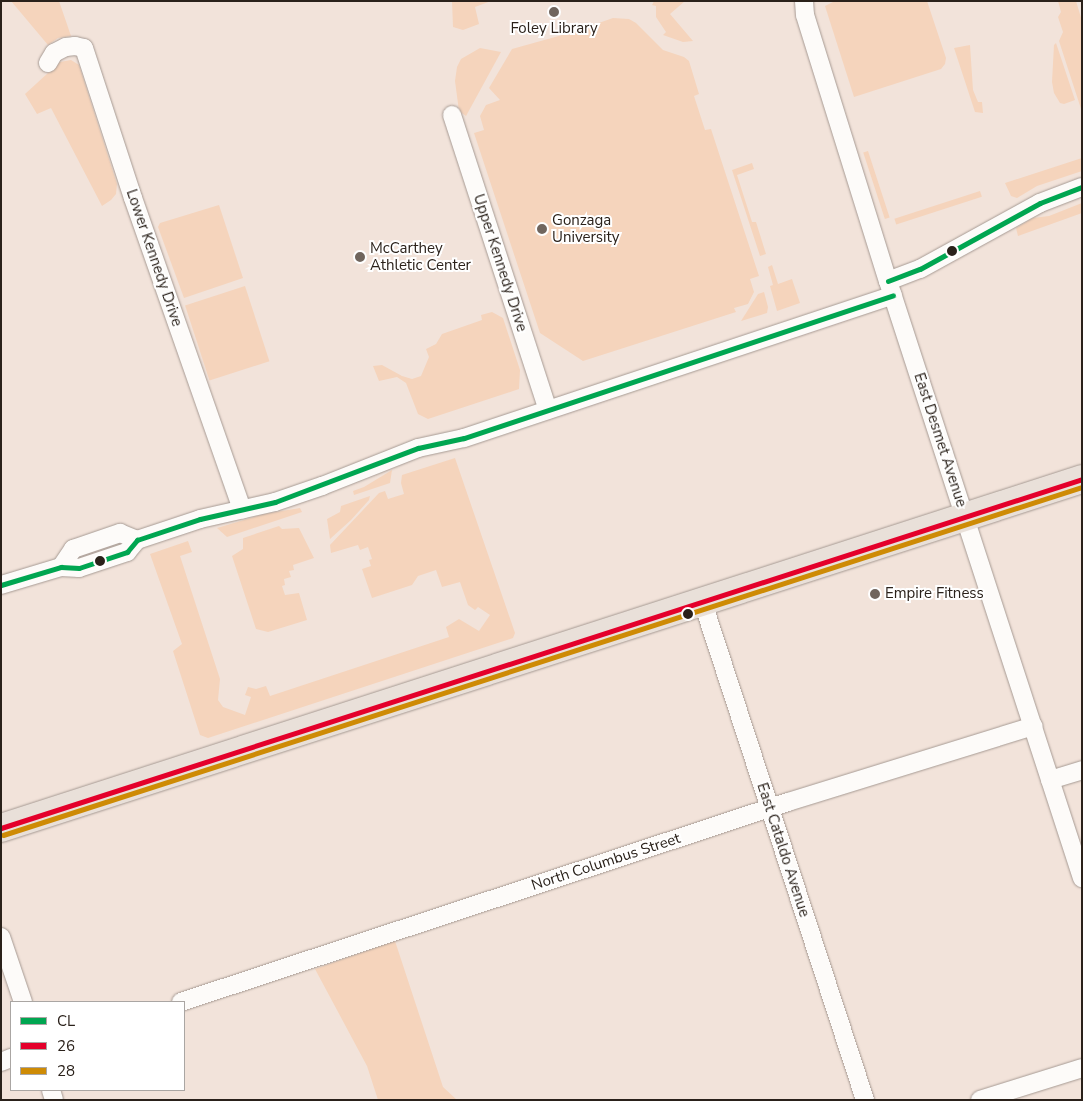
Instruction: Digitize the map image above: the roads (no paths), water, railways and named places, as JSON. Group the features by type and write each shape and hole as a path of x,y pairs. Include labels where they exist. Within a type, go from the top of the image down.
{"main road":[{"path":"1,828 702,600 1082,479"}],"street":[{"name":"East Desmet Avenue","path":"804,1 805,15 891,288 1082,878"},
{"name":"Lower Kennedy Drive","path":"48,63 54,53 66,47 84,48 133,198 242,509"},
{"name":"Upper Kennedy Drive","path":"452,115 548,410"},
{"path":"1,585 61,567 79,568 127,552 137,540 200,519 275,502 322,486 418,448 464,438 548,410 891,288 920,268 1040,203 1082,187"},
{"name":"East Cataldo Avenue","path":"702,600 865,1100"},
{"name":"North Columbus Street","path":"184,1001 769,808 1032,726"},
{"path":"1050,780 1082,770"},
{"path":"1,937 23,1001"},
{"path":"980,1100 1082,1068"}],"place":[{"name":"Foley Library","path":"554,12"},
{"name":"Gonzaga University","path":"542,229"},
{"name":"McCarthey Athletic Center","path":"360,257"},
{"name":"Empire Fitness","path":"875,594"}]}
